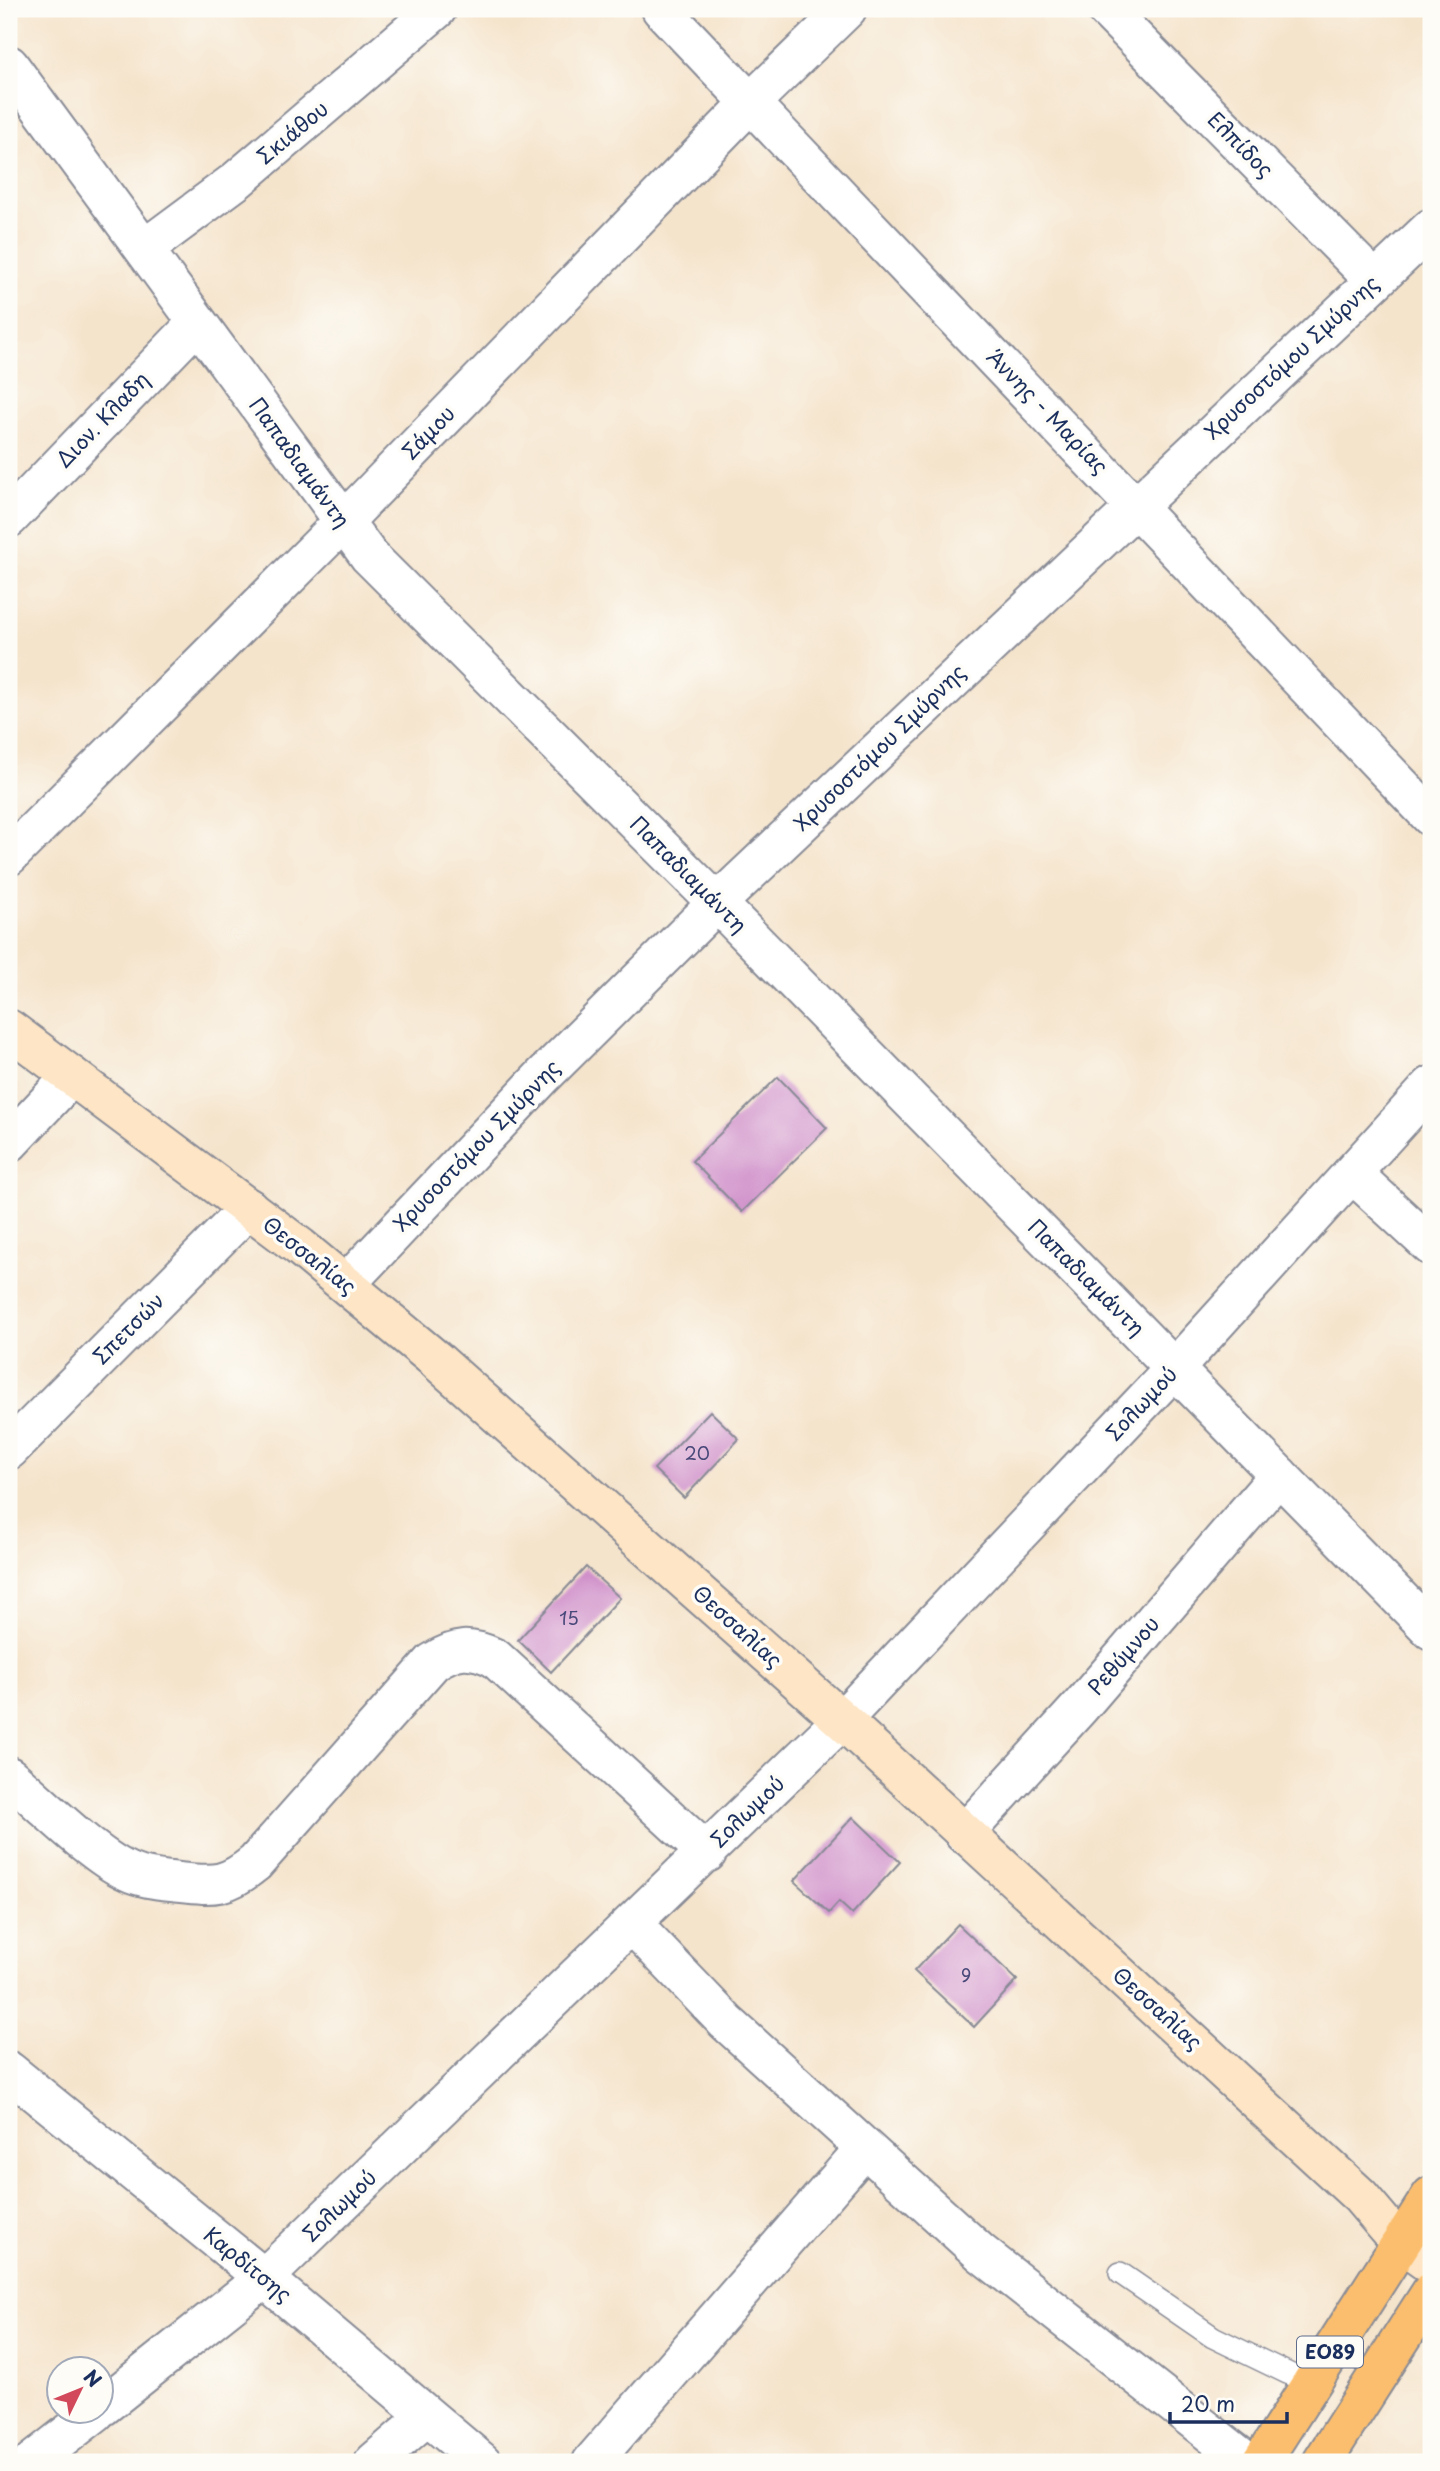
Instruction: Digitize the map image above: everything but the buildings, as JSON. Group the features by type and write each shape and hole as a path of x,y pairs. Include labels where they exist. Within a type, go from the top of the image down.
{"main road":[{"name":"ΕΟ89","path":"1261,2462 1399,2242 1431,2196"},
{"name":"ΕΟ89","path":"1322,2462 1431,2292"}],"street":[{"name":"Σκιάθου","path":"144,249 237,180 437,9"},
{"name":"Άννης - Μαρίας","path":"661,9 1135,505 1423,793"},
{"name":"Σάμου","path":"9,856 342,523 751,102 847,9"},
{"name":"Ελπίδος","path":"1105,9 1375,281"},
{"name":"Παπαδιαμάντη","path":"9,65 342,523 402,592 717,903 1431,1630"},
{"name":"Χρυσοστόμου Σμύρνης","path":"346,1284 543,1076 717,903 1431,228"},
{"name":"Διον. Κλαδη","path":"9,518 197,323"},
{"name":"Θεσσαλίας","path":"9,1029 249,1208 346,1284 435,1359 842,1720 1351,2188 1399,2242 1431,2265"},
{"path":"9,1143 72,1076"},
{"name":"Σολωμού","path":"116,2396 264,2278 633,1925 842,1720 1175,1368 1431,1086"},
{"path":"1353,1174 1431,1246"},
{"name":"Σπετσών","path":"9,1450 249,1208"},
{"name":"Ρεθύμνου","path":"964,1834 1080,1707 1279,1475"},
{"path":"9,1776 105,1857 127,1872 153,1879 212,1885 235,1879 255,1863 433,1662 452,1649 476,1648 495,1658 706,1853"},
{"path":"633,1925 726,2022 981,2253 1247,2462"},
{"name":"Καρδίτσης","path":"9,2071 264,2278 482,2462"},
{"path":"592,2462 865,2148"},
{"path":"374,2462 427,2416"},
{"path":"32,2462 78,2426"},
{"path":"9,2455 16,2462"}],"lane":[{"path":"1120,2273 1213,2337 1310,2384"}]}
